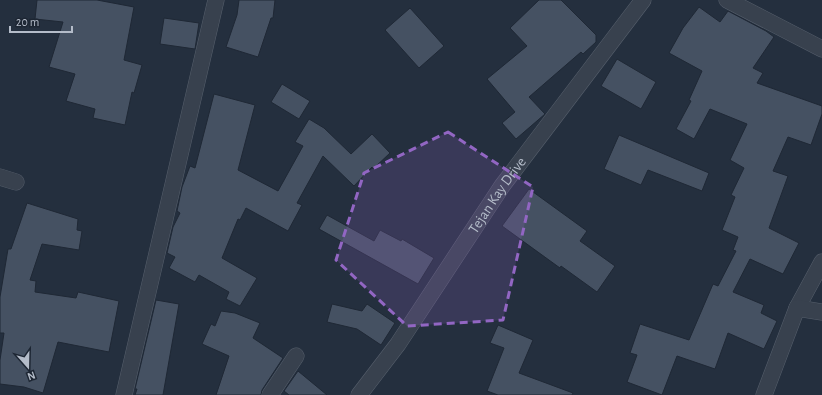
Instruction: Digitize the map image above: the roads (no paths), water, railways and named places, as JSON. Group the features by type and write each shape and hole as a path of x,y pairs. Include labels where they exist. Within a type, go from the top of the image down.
{"street":[{"path":"124,395 216,0"},
{"name":"Tejan Kay Drive","path":"359,395 398,344 502,186 644,0"},
{"path":"727,0 822,50"},
{"path":"0,177 16,182"},
{"path":"764,395 797,308 822,262"},
{"path":"797,308 822,312"},
{"path":"270,395 296,356"}]}
